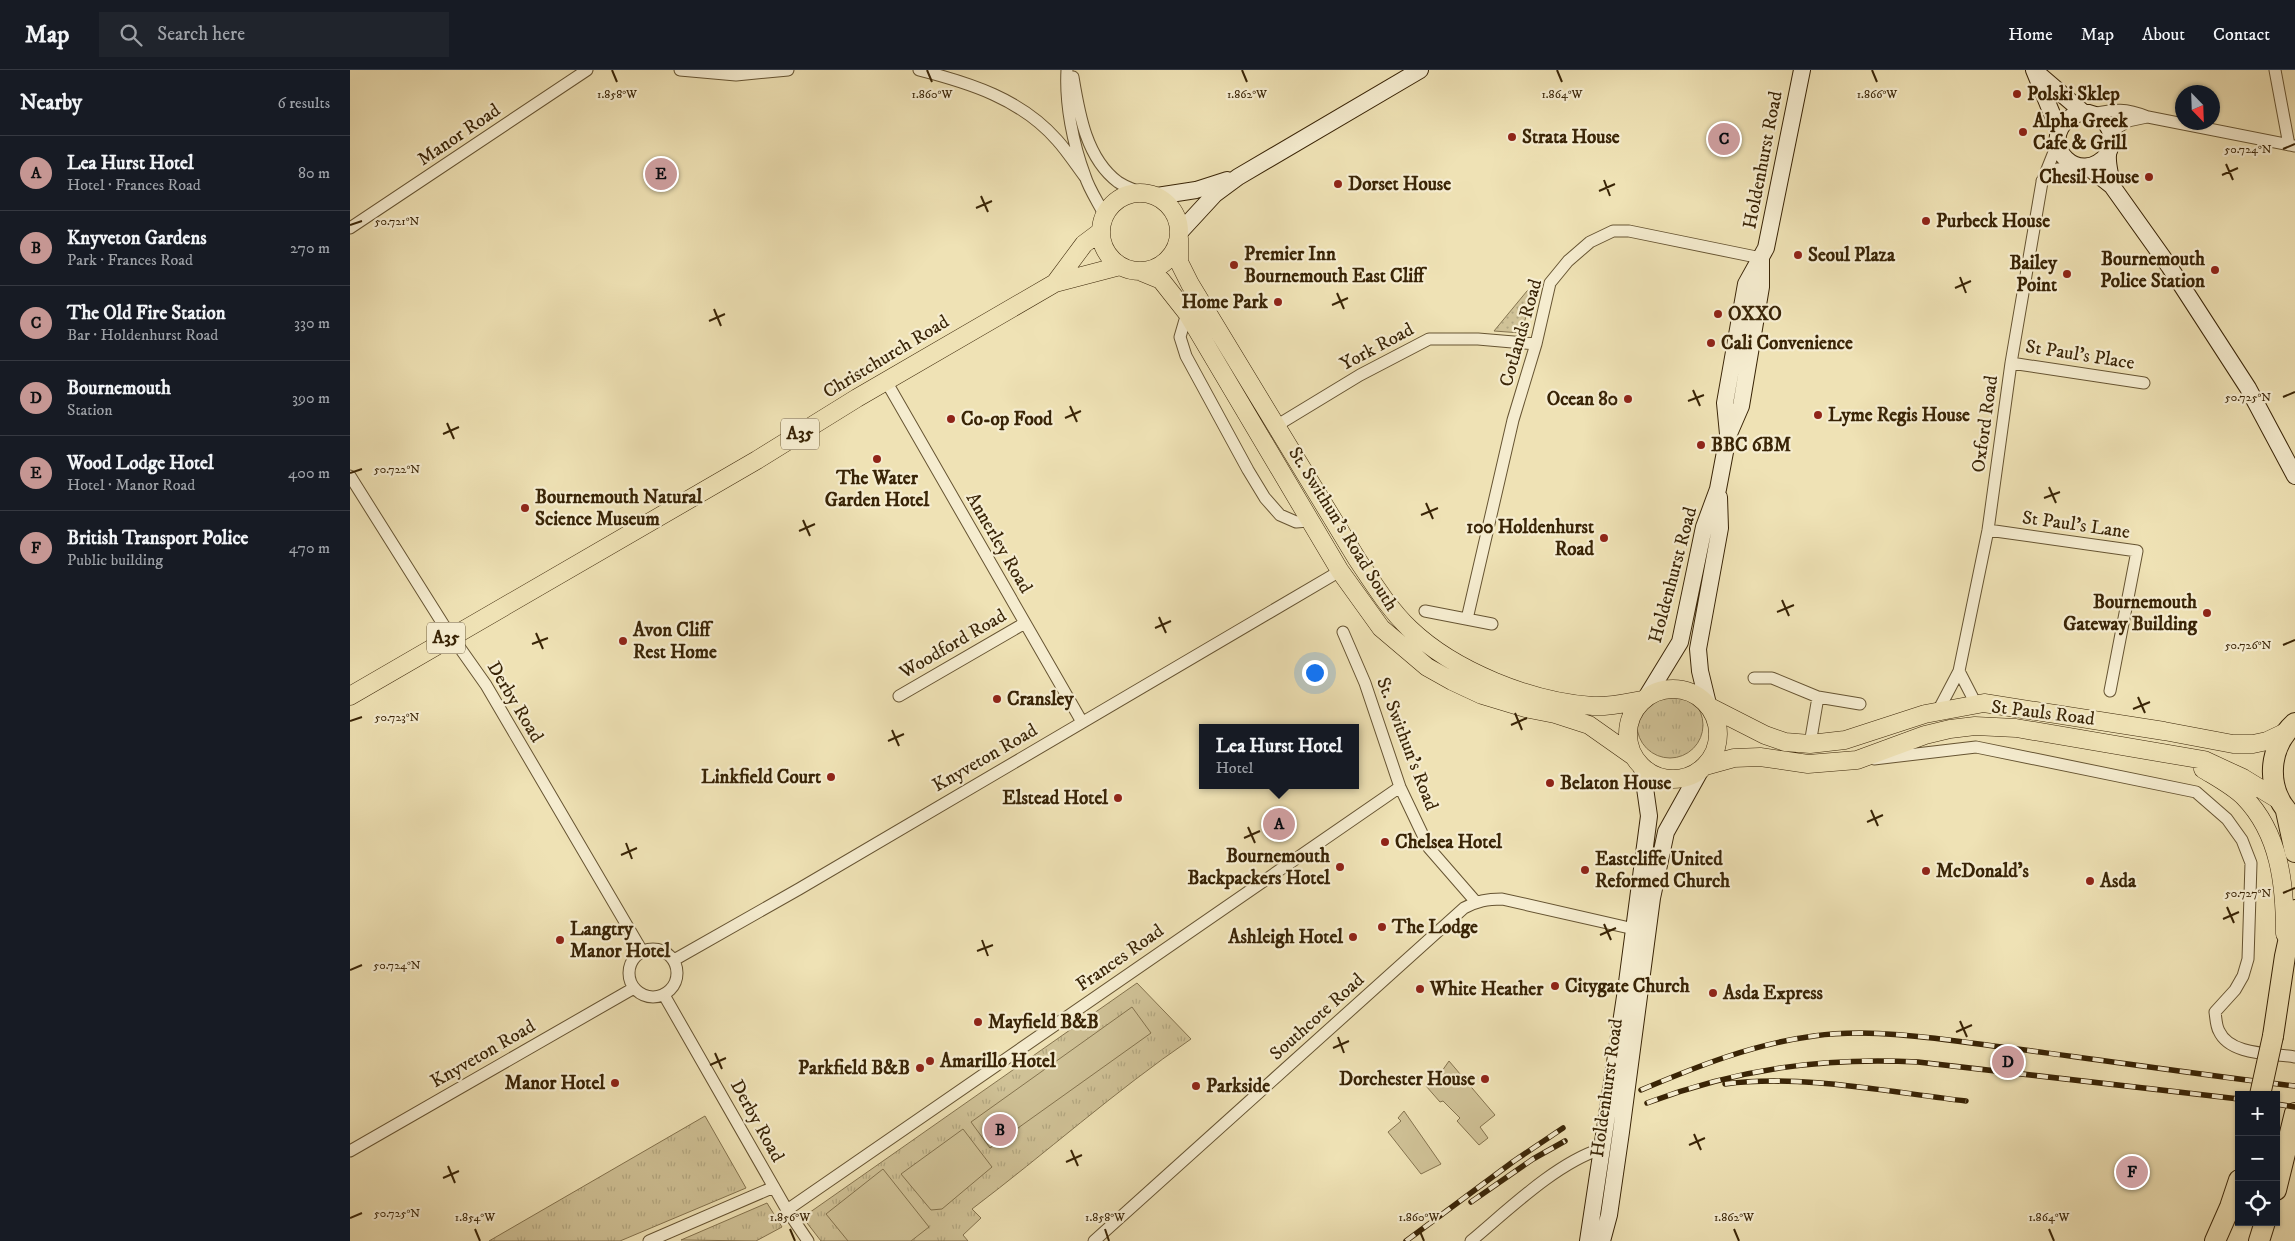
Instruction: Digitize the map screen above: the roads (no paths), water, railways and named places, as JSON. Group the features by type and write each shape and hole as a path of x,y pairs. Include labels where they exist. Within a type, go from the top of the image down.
{"highway":[{"path":"2290,728 2276,749 2272,766 2273,784 2287,810 2295,852"},
{"path":"2261,1091 2273,1036 2285,956 2295,910"},
{"path":"2278,1181 2295,1113"},
{"path":"2216,1241 2239,1181"},
{"path":"2258,1241 2264,1226"}],"main road":[{"path":"1238,177 1196,190 1157,196 1139,192 1119,198 1104,214 1100,232 1103,246 1110,257 1120,266 1140,271 1150,270 1165,262 1175,249 1179,235 1215,194 1238,177 1420,70"},
{"name":"Holdenhurst Road","path":"1645,698 1680,642 1704,527 1718,489 1728,436 1741,406 1761,287 1761,258 1768,241 1802,70"},
{"path":"2034,70 2087,113 2105,122 2110,129 2112,186"},
{"path":"2034,70 2064,158 2083,167 2112,186 2169,266 2248,388 2295,476"},
{"path":"2058,136 2068,118 2087,113"},
{"path":"2083,167 2096,165 2110,150"},
{"path":"1157,196 1174,211 1179,235"},
{"name":"Christchurch Road","path":"1055,283 1084,244 1100,232"},
{"name":"St. Swithun's Road South","path":"1179,235 1179,262 1183,270 1357,559 1409,628 1442,655 1489,680 1544,697 1594,706 1645,698"},
{"name":"Christchurch Road","path":"350,696 757,460 886,381 1055,283 1120,266"},
{"name":"St. Swithun's Road South","path":"1140,271 1161,280 1187,313 1309,521 1340,571 1380,628 1427,667 1452,682 1482,695 1589,725 1638,762"},
{"name":"Holdenhurst Road","path":"1709,705 1700,671 1698,648 1720,528 1718,489"},
{"path":"1674,688 1687,690 1701,697 1709,705 1718,728 1718,742 1714,755 1702,768 1682,778 1668,779 1655,776 1638,762 1628,742 1628,726 1632,712 1645,698 1660,690 1674,688"},
{"name":"St Pauls Road","path":"1709,705 1765,735 1786,742 1810,744 1845,740 1925,714 1984,703 2233,744 2253,744 2267,741 2290,728"},
{"name":"St Pauls Road","path":"1702,768 1734,758 1760,757 1808,764 1857,760 1925,735 1975,726 2016,728 2204,760 2243,778 2287,810"},
{"path":"2163,753 2204,769 2243,796 2269,832 2283,882 2285,956"},
{"name":"Holdenhurst Road","path":"1588,1241 1597,1146 1634,929 1649,816 1638,762"},
{"name":"Holdenhurst Road","path":"1602,1241 1609,1215 1622,1132 1652,898 1666,832 1702,768"}],"street":[{"name":"Manor Road","path":"350,228 587,70"},
{"path":"680,70 736,75 788,70"},
{"path":"918,70 985,91 1022,109 1057,139 1085,177 1104,214"},
{"path":"1067,70 1068,102 1085,177"},
{"path":"1072,70 1079,110 1090,146 1102,166 1118,182 1139,192"},
{"path":"2087,113 2116,108 2128,109 2148,117 2292,146 2275,70"},
{"path":"2110,150 2117,128 2128,121 2148,117"},
{"name":"Oxford Road","path":"1938,711 1959,671 1988,530 2011,363 2042,182 2058,136"},
{"path":"2042,182 2058,169 2083,167"},
{"name":"Cotlands Road","path":"1467,619 1513,420 1536,344 1550,283 1561,268 1578,251 1602,235 1629,231 1761,258"},
{"path":"1187,313 1180,337 1186,356 1248,470 1265,498 1280,515 1296,522 1309,521"},
{"name":"York Road","path":"1276,426 1360,375 1429,339 1478,339 1536,344"},
{"name":"St Paul's Place","path":"2011,363 2144,383"},
{"name":"Annerley Road","path":"886,381 1082,722"},
{"name":"Derby Road","path":"350,476 451,636 486,685 642,951"},
{"name":"St Paul's Lane","path":"1988,530 2137,551 2110,691"},
{"name":"Knyveton Road","path":"674,960 799,890 1340,571"},
{"path":"1426,611 1492,624"},
{"name":"Woodford Road","path":"899,696 1025,623"},
{"name":"St. Swithun's Road","path":"1343,632 1365,683 1400,787 1429,848 1476,902"},
{"path":"1959,671 1976,704"},
{"path":"1754,678 1772,678 1818,697 1860,704"},
{"path":"1810,744 1818,697"},
{"path":"1857,760 1895,758 1934,750 1976,747 2196,792 2228,819 2242,840 2251,863 2248,958 2243,976 2235,990 2215,1012 2219,1032 2228,1043 2241,1049 2295,1056"},
{"name":"Frances Road","path":"787,1210 1400,787"},
{"path":"1476,902 1502,899 1634,929"},
{"name":"Southcote Road","path":"1094,1241 1464,908 1476,902"},
{"path":"656,949 663,951 674,960 678,976 675,984 664,995 648,997 634,988 630,982 629,968 632,961 642,951 656,949"},
{"name":"Knyveton Road","path":"350,1151 634,988"},
{"name":"Derby Road","path":"664,995 787,1210 808,1241"},
{"path":"1470,1241 1544,1181 1597,1146"},
{"path":"649,1241 774,1187"}],"railway":[{"path":"1641,1090 1705,1064 1769,1044 1814,1036 1864,1033 1942,1039 2295,1086"},
{"path":"1647,1103 1681,1091 1747,1074 1814,1064 1883,1061 1918,1062 2235,1099"},
{"path":"1725,1084 1754,1081 1784,1081 1845,1085 1966,1101"},
{"path":"2280,1105 2295,1107"},
{"path":"1406,1241 1514,1161 1563,1128"},
{"path":"1471,1202 1533,1159 1565,1141"}],"place":[{"name":"Polski Sklep","path":"2017,94"},
{"name":"Alpha Greek Cafe & Grill","path":"2023,132"},
{"name":"Strata House","path":"1512,137"},
{"name":"The Old Fire Station","path":"1724,139"},
{"name":"Wood Lodge Hotel","path":"661,174"},
{"name":"Chesil House","path":"2149,177"},
{"name":"Dorset House","path":"1338,184"},
{"name":"Purbeck House","path":"1926,221"},
{"name":"Seoul Plaza","path":"1798,255"},
{"name":"Premier Inn Bournemouth East Cliff","path":"1234,265"},
{"name":"Bournemouth Police Station","path":"2215,270"},
{"name":"Bailey Point","path":"2067,274"},
{"name":"Home Park","path":"1278,302"},
{"name":"OXXO","path":"1718,314"},
{"name":"Cali Convenience","path":"1711,343"},
{"name":"Ocean 80","path":"1628,399"},
{"name":"Lyme Regis House","path":"1818,415"},
{"name":"Co-op Food","path":"951,419"},
{"name":"BBC 6BM","path":"1701,445"},
{"name":"The Water Garden Hotel","path":"877,459"},
{"name":"Bournemouth Natural Science Museum","path":"525,508"},
{"name":"100 Holdenhurst Road","path":"1604,538"},
{"name":"Bournemouth Gateway Building","path":"2207,613"},
{"name":"Avon Cliff Rest Home","path":"623,641"},
{"name":"Cransley","path":"997,699"},
{"name":"Linkfield Court","path":"831,777"},
{"name":"Belaton House","path":"1550,783"},
{"name":"Elstead Hotel","path":"1118,798"},
{"name":"Lea Hurst Hotel","path":"1279,824"},
{"name":"Chelsea Hotel","path":"1385,842"},
{"name":"Bournemouth Backpackers Hotel","path":"1340,867"},
{"name":"Eastcliffe United Reformed Church","path":"1585,870"},
{"name":"McDonald's","path":"1926,871"},
{"name":"Asda","path":"2090,881"},
{"name":"The Lodge","path":"1382,927"},
{"name":"Ashleigh Hotel","path":"1353,937"},
{"name":"Langtry Manor Hotel","path":"560,940"},
{"name":"Citygate Church","path":"1555,986"},
{"name":"White Heather","path":"1420,989"},
{"name":"Asda Express","path":"1713,993"},
{"name":"Mayfield B&B","path":"978,1022"},
{"name":"Amarillo Hotel","path":"930,1061"},
{"name":"Bournemouth","path":"2008,1062"},
{"name":"Parkfield B&B","path":"920,1068"},
{"name":"Dorchester House","path":"1485,1079"},
{"name":"Manor Hotel","path":"615,1083"},
{"name":"Parkside","path":"1196,1086"},
{"name":"Knyveton Gardens","path":"1000,1130"},
{"name":"British Transport Police","path":"2132,1172"}]}
